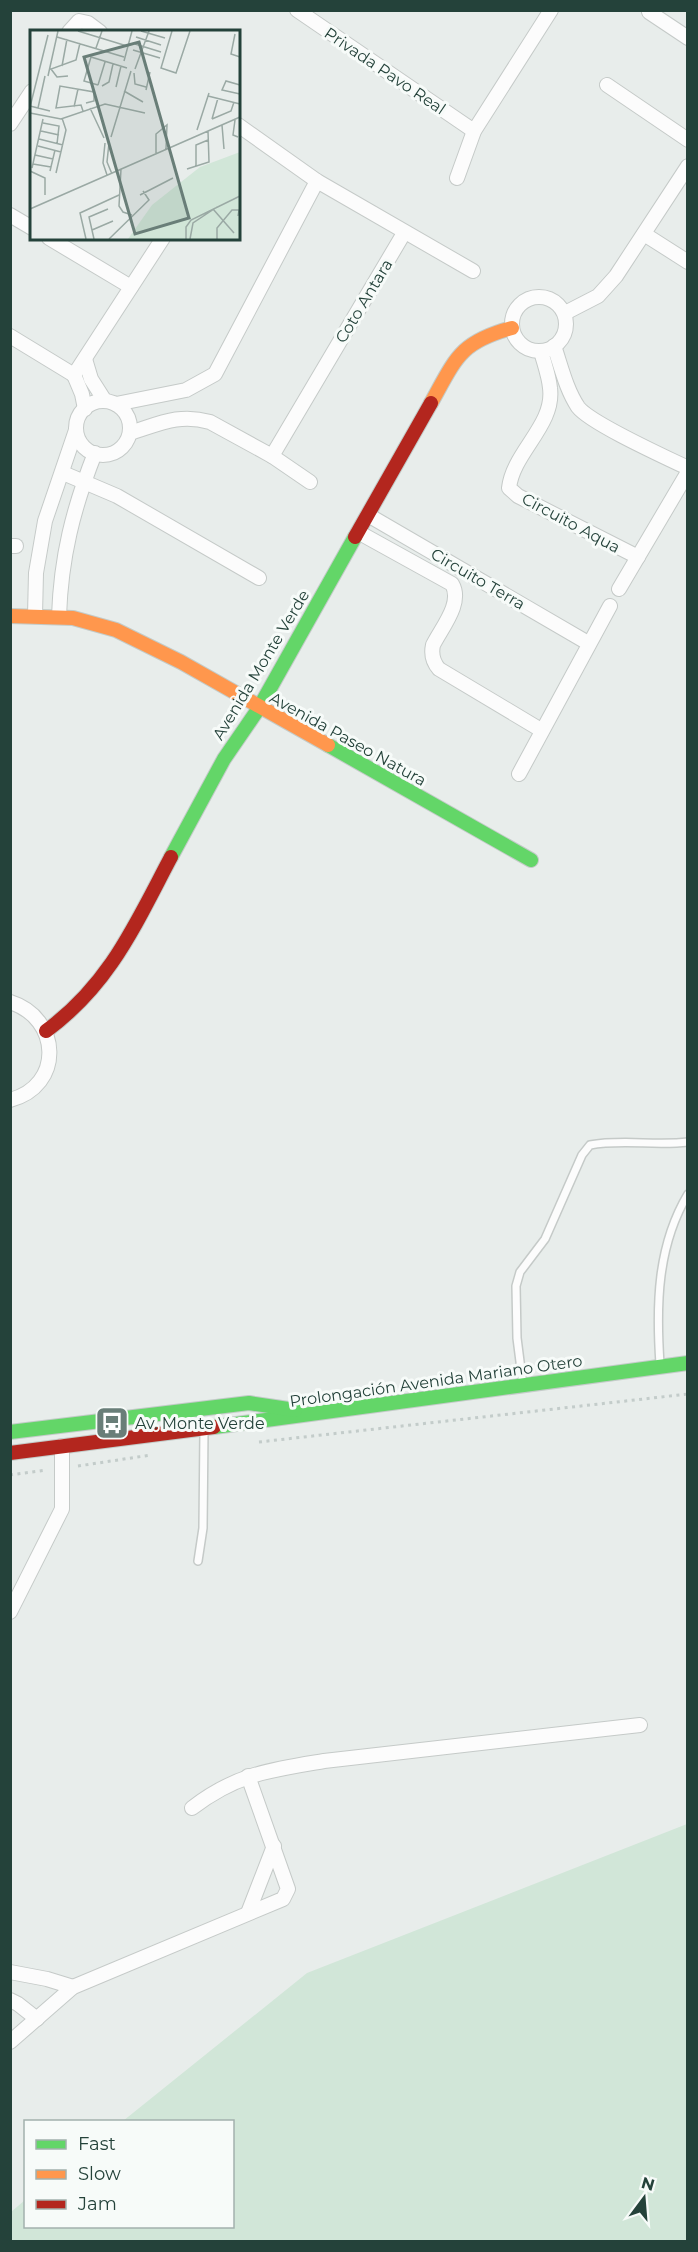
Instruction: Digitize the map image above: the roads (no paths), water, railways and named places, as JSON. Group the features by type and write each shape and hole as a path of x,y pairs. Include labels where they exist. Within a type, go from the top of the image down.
{"street":[{"name":"Privada Pavo Real","path":"297,10 474,131"},
{"path":"457,178 474,131 550,11"},
{"path":"649,12 687,38"},
{"path":"71,30 79,21 88,23 97,30"},
{"path":"607,85 687,140"},
{"path":"10,124 29,99"},
{"path":"240,126 317,181 473,271"},
{"path":"565,313 598,296 616,276 687,166"},
{"path":"35,615 36,573 45,521 63,473 80,415 90,404 110,403 186,390 215,374 317,181"},
{"path":"10,215 30,227"},
{"name":"Coto Antara","path":"272,456 404,233"},
{"path":"644,234 687,262"},
{"path":"52,240 131,287"},
{"path":"74,375 162,240"},
{"path":"546,297 554,300 565,313 566,330 562,338 548,348 525,347 518,341 512,328 512,317 516,309 529,298 546,297"},
{"name":"Avenida Monte Verde","path":"46,1031 89,994 119,954 224,759 259,708 452,366 468,344 484,336 512,328"},
{"path":"10,336 74,375 85,408"},
{"path":"548,348 579,409 600,423 687,470 619,589"},
{"name":"Circuito Aqua","path":"548,348 550,402 545,416 510,476 509,488 518,496 638,557"},
{"path":"76,430 81,442 95,453 104,454 121,448 130,433 128,416 110,403 91,379 84,358"},
{"path":"130,433 178,418 193,418 210,422 272,456 310,482"},
{"path":"59,616 64,555 84,481 95,453"},
{"path":"63,473 117,496 259,578"},
{"name":"Circuito Terra","path":"368,515 588,643"},
{"path":"358,532 452,584 456,599 433,645 435,664 439,669 541,730"},
{"path":"519,774 610,606"},
{"name":"Avenida Paseo Natura","path":"10,616 59,616 92,621 132,637 182,662 259,708 531,860"},
{"path":"10,1002 35,1015 46,1031 50,1052 45,1073 32,1089 10,1100"},
{"name":"Prolongación Avenida Mariano Otero","path":"10,1454 687,1363"},
{"path":"11,1432 249,1403 318,1414"},
{"path":"10,1612 62,1509 62,1446"},
{"path":"192,1808 226,1785 248,1776 324,1761 640,1725"},
{"path":"10,2042 73,1987 283,1899 288,1890 248,1776"},
{"path":"248,1913 274,1846"},
{"path":"10,1972 73,1987"},
{"path":"10,2000 37,2019"}],"lane":[{"path":"523,1385 517,1338 516,1286 520,1272 545,1239 582,1155 590,1145 604,1143 665,1145 687,1142"},
{"path":"660,1366 657,1319 664,1249 676,1213 687,1194"},
{"path":"198,1561 203,1528 204,1428"}],"place":[{"name":"Av. Monte Verde","path":"112,1423"}]}
